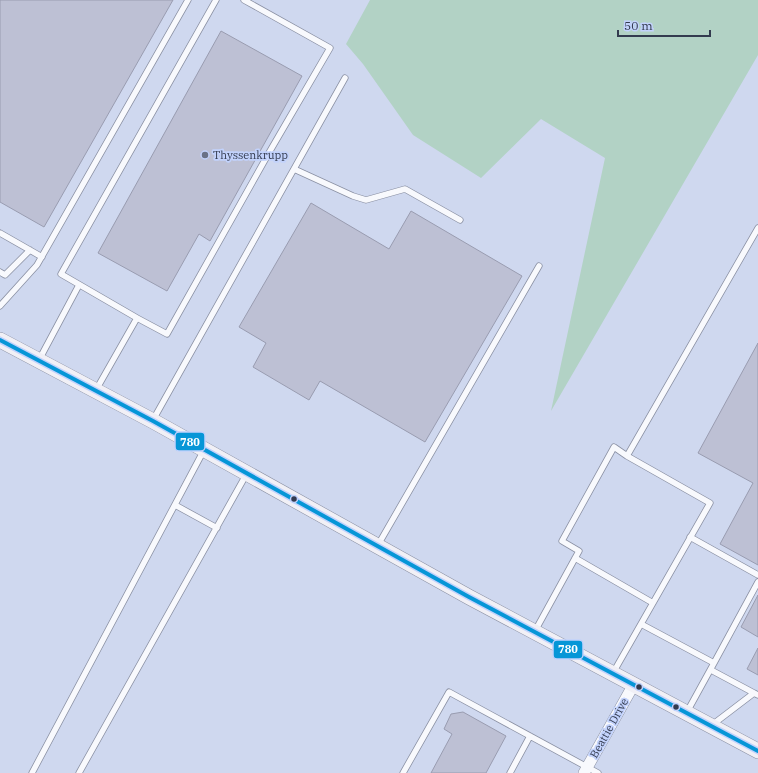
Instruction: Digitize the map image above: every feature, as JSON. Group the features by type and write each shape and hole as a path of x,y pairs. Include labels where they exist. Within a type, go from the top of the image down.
{"main road":[{"path":"0,340 153,421 469,596 758,751"}],"street":[{"name":"Beattie Drive","path":"586,770 634,684"}],"lane":[{"path":"0,306 37,265 42,257 188,0"},
{"path":"216,0 61,274 167,334 270,150 330,48 244,0"},
{"path":"153,421 345,78"},
{"path":"294,169 353,196 366,200 405,189 460,220"},
{"path":"628,456 758,228"},
{"path":"0,234 42,257"},
{"path":"0,272 5,275 30,250"},
{"path":"378,545 539,266"},
{"path":"38,361 79,285"},
{"path":"96,391 137,318"},
{"path":"535,631 579,551 562,541 614,447 710,503 613,673"},
{"path":"32,773 204,450"},
{"path":"79,773 247,473"},
{"path":"175,505 216,528"},
{"path":"690,537 758,575"},
{"path":"575,558 653,603"},
{"path":"687,713 758,582"},
{"path":"641,624 714,663"},
{"path":"711,670 756,694 711,726"},
{"path":"403,773 449,692 530,736 586,770 598,773"},
{"path":"510,773 530,736"}],"green space":[{"path":"370,0 758,0 758,55 551,411 605,158 541,119 481,178 413,135 363,64 346,44"}],"building":[{"path":"0,0 173,0 44,227 0,202"},
{"name":"Thyssenkrupp","path":"221,31 302,76 210,241 199,234 167,291 98,253"},
{"path":"311,203 389,249 411,211 522,276 425,442 320,381 309,400 253,367 266,343 239,327"},
{"path":"758,343 758,565 720,544 753,483 698,453"},
{"path":"758,595 758,637 741,627"},
{"path":"758,648 758,675 747,669"},
{"path":"463,712 506,736 486,773 431,773 452,734 444,729 451,714"}],"transit line":[{"name":"780","path":"0,340 153,421 469,597 758,751"}],"place":[{"name":"Thyssenkrupp","path":"205,155"}]}
